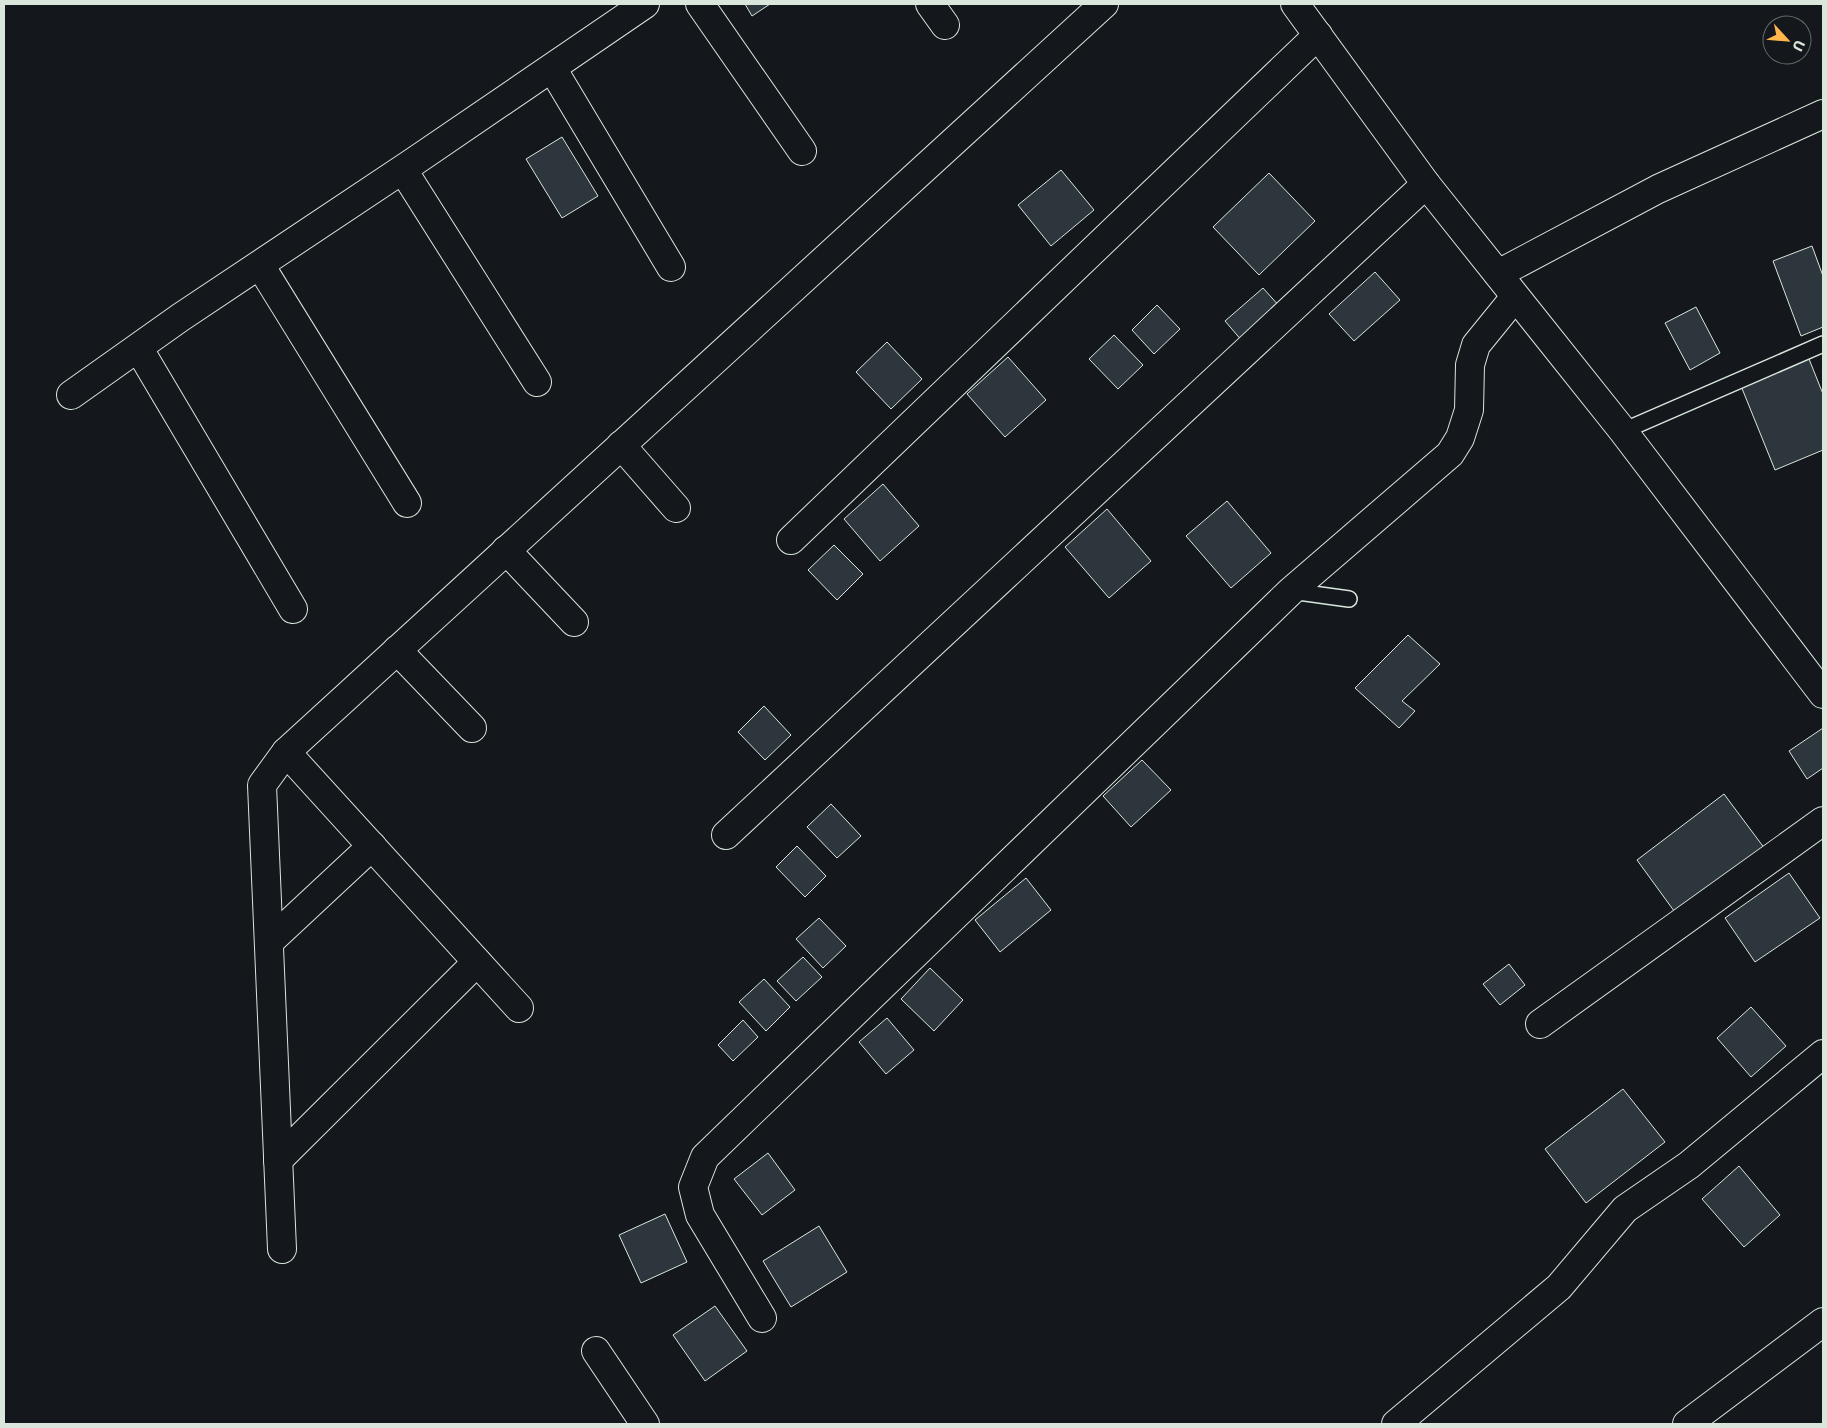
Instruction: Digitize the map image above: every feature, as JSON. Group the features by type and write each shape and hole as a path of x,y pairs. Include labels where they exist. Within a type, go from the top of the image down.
{"street":[{"path":"71,395 139,349 181,317 403,170 645,4"},
{"path":"700,4 802,151"},
{"path":"282,1249 262,785 286,752 1104,4"},
{"path":"1295,4 1426,184 1623,431 1823,694"},
{"path":"791,540 1318,35"},
{"path":"552,68 671,267"},
{"path":"1498,274 1658,189 1823,114"},
{"path":"403,170 537,382"},
{"path":"726,835 1426,184"},
{"path":"260,265 408,503"},
{"path":"762,1318 700,1215 693,1187 705,1158 1291,591 1450,454 1460,438 1469,410 1470,365 1476,345 1515,297"},
{"path":"139,349 293,609"},
{"path":"621,445 676,508"},
{"path":"506,550 574,622"},
{"path":"397,650 472,728"},
{"path":"286,752 519,1008"},
{"path":"1540,1024 1823,821"},
{"path":"269,942 372,846"},
{"path":"278,1160 477,962"},
{"path":"1396,1424 1559,1286 1625,1209 1696,1160 1823,1054"},
{"path":"1687,1424 1823,1322"},
{"path":"596,1351 645,1424"}],"lane":[{"path":"1623,431 1823,344"},
{"path":"1291,591 1349,598"}],"building":[{"path":"745,4 770,4 752,16"},
{"path":"562,137 598,196 562,218 526,159"},
{"path":"1061,170 1094,210 1051,246 1018,205"},
{"path":"1269,173 1315,221 1259,275 1213,227"},
{"path":"1812,246 1823,276 1823,327 1801,336 1773,261"},
{"path":"1375,272 1400,300 1354,341 1329,314"},
{"path":"1263,288 1281,308 1243,342 1225,321"},
{"path":"1157,305 1180,329 1154,354 1132,330"},
{"path":"1696,307 1720,353 1690,370 1665,323"},
{"path":"1114,335 1143,365 1118,389 1089,359"},
{"path":"887,342 922,379 891,409 856,372"},
{"path":"1008,357 1046,400 1005,437 967,394"},
{"path":"1809,359 1823,394 1823,450 1775,470 1741,386"},
{"path":"883,484 919,526 880,561 844,519"},
{"path":"1227,501 1271,553 1231,588 1186,536"},
{"path":"1107,509 1151,561 1109,598 1065,547"},
{"path":"834,545 863,574 837,600 808,570"},
{"path":"1408,635 1440,664 1402,701 1415,711 1399,728 1355,688"},
{"path":"764,706 791,735 765,760 738,732"},
{"path":"1823,728 1823,768 1807,779 1789,751"},
{"path":"1142,760 1171,790 1131,827 1103,796"},
{"path":"1724,794 1765,849 1677,915 1637,860"},
{"path":"831,804 861,836 837,858 807,827"},
{"path":"797,846 826,876 805,897 776,867"},
{"path":"1789,873 1820,918 1755,962 1725,918"},
{"path":"1026,878 1051,910 1000,952 975,920"},
{"path":"819,918 846,946 823,968 796,939"},
{"path":"803,957 822,977 796,1001 777,981"},
{"path":"1509,964 1525,985 1500,1005 1483,984"},
{"path":"930,968 963,1000 934,1031 901,999"},
{"path":"764,979 790,1007 766,1031 739,1002"},
{"path":"1751,1007 1786,1046 1751,1077 1717,1038"},
{"path":"887,1018 914,1050 886,1074 859,1042"},
{"path":"743,1020 758,1037 733,1061 718,1045"},
{"path":"1623,1089 1665,1142 1586,1203 1545,1149"},
{"path":"768,1153 795,1190 762,1215 734,1179"},
{"path":"1739,1166 1780,1215 1744,1247 1702,1199"},
{"path":"665,1214 687,1262 641,1283 619,1235"},
{"path":"819,1226 847,1272 791,1307 763,1261"},
{"path":"715,1306 747,1351 705,1381 673,1335"}]}
